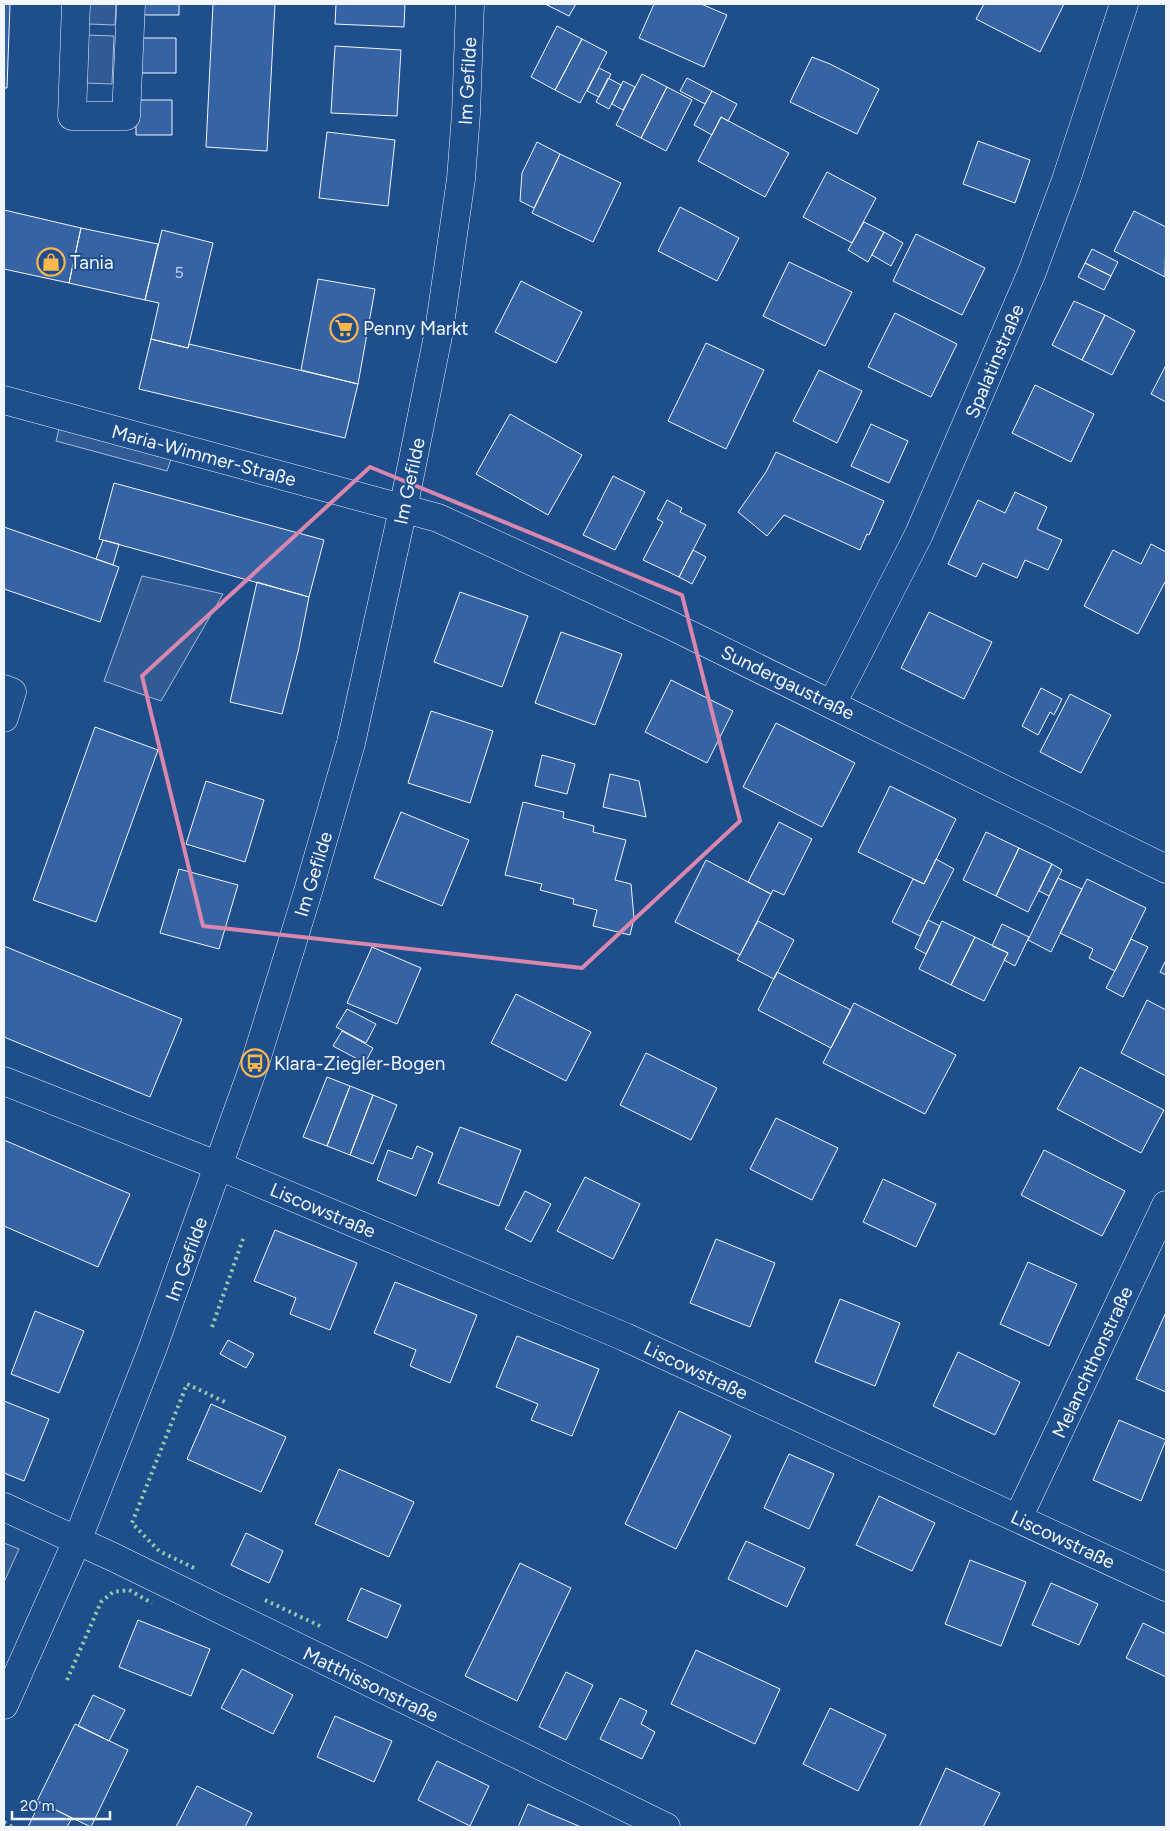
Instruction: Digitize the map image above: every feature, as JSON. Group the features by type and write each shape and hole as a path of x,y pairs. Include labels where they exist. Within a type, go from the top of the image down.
{"street":[{"path":"76,4 72,116 102,118 126,116 131,4"},
{"name":"Im Gefilde","path":"4,1705 77,1540 152,1350 219,1166 255,1063 310,885 351,743 403,509 439,331 455,225 466,114 470,4"},
{"name":"Spalatinstraße","path":"832,704 919,534 1034,266 1066,180 1124,4"},
{"name":"Maria-Wimmer-Straße","path":"4,400 403,509"},
{"name":"Sundergaustraße","path":"403,509 438,518 666,623 1166,869"},
{"path":"4,690 12,692 4,718"},
{"path":"4,1081 219,1166"},
{"name":"Liscowstraße","path":"219,1166 625,1337 1166,1587"},
{"name":"Melanchthonstraße","path":"1018,1518 1166,1205"},
{"name":"Matthissonstraße","path":"4,1507 77,1540 666,1827"}],"highlighted area":[{"path":"370,467 682,595 740,821 582,968 203,926 142,676"}],"shaded area":[{"path":"89,4 116,4 115,25 88,24"},
{"path":"86,35 114,36 112,84 85,83"},
{"path":"59,429 171,459 167,471 56,441"},
{"path":"142,576 223,594 161,701 104,681"},
{"path":"4,1543 19,1549 4,1582"}],"building":[{"path":"4,4 10,4 7,88 4,88"},
{"path":"142,4 179,4 179,15 142,15"},
{"path":"213,4 275,4 267,151 206,147"},
{"path":"336,4 405,4 404,27 335,24"},
{"path":"545,4 576,4 569,16"},
{"path":"654,4 701,4 727,15 704,67 639,38"},
{"path":"984,4 1064,4 1040,52 976,19"},
{"path":"557,26 582,39 555,90 531,77"},
{"path":"139,38 176,38 176,73 139,73"},
{"path":"582,39 607,52 580,103 555,90"},
{"path":"335,46 401,50 397,116 331,113"},
{"path":"812,57 879,89 857,134 790,102"},
{"path":"599,68 611,74 599,97 587,91"},
{"path":"642,74 667,87 641,138 616,125"},
{"path":"608,78 621,85 609,109 596,102"},
{"path":"687,78 712,91 705,104 680,91"},
{"path":"623,81 635,87 623,110 612,104"},
{"path":"667,87 692,100 666,151 641,138"},
{"path":"712,91 737,104 728,121 721,117 712,135 694,125"},
{"path":"136,100 172,100 172,135 136,135"},
{"path":"721,117 789,153 765,197 698,161"},
{"path":"327,132 395,140 388,206 319,198"},
{"path":"978,141 1030,160 1015,203 963,184"},
{"path":"537,142 560,154 534,208 520,201 522,173"},
{"path":"560,154 621,183 593,242 532,213"},
{"path":"827,172 876,198 852,243 803,217"},
{"path":"680,207 739,238 717,281 658,251"},
{"path":"4,210 81,228 69,283 4,269"},
{"path":"1134,211 1166,227 1165,277 1114,251"},
{"path":"864,222 884,232 868,262 848,250"},
{"path":"81,228 158,244 145,300 69,283"},
{"path":"162,230 213,243 188,348 151,339 159,303 145,300"},
{"path":"884,232 903,243 891,266 872,255"},
{"path":"916,234 985,268 962,315 893,281"},
{"path":"1092,249 1118,262 1111,276 1085,263"},
{"path":"789,262 852,292 825,346 763,316"},
{"path":"1085,263 1111,276 1104,290 1078,277"},
{"path":"318,279 375,289 358,384 301,370"},
{"path":"521,281 582,312 556,363 495,332"},
{"path":"1074,301 1105,315 1082,360 1052,345"},
{"path":"895,313 957,344 931,397 868,367"},
{"path":"1105,315 1135,331 1112,375 1082,360"},
{"path":"151,339 188,348 189,344 358,384 345,438 139,389"},
{"path":"706,343 764,370 726,449 668,421"},
{"path":"1166,365 1166,402 1151,394"},
{"path":"819,370 862,391 837,443 793,421"},
{"path":"1035,385 1094,414 1071,462 1012,433"},
{"path":"510,414 582,455 548,515 476,474"},
{"path":"871,424 908,441 889,483 851,466"},
{"path":"776,452 884,501 860,550 784,515 767,536 738,512 766,472"},
{"path":"613,476 645,492 615,550 583,535"},
{"path":"114,483 324,540 309,597 99,539"},
{"path":"1015,492 1047,507 1037,529 1062,540 1048,570 1025,560 1017,578 983,563 976,577 948,564 978,500 1005,513"},
{"path":"667,500 682,508 680,512 706,525 679,577 643,560 663,522 657,519"},
{"path":"4,527 119,567 100,622 4,589"},
{"path":"103,540 119,544 113,565 96,559"},
{"path":"1151,544 1166,552 1166,583 1138,634 1084,606 1113,550 1141,564"},
{"path":"693,550 706,557 692,584 679,577"},
{"path":"257,582 309,597 298,652 282,714 230,702"},
{"path":"460,592 528,616 502,687 434,662"},
{"path":"929,612 992,642 964,699 901,668"},
{"path":"561,632 622,654 595,725 535,703"},
{"path":"671,680 733,711 707,763 645,732"},
{"path":"1041,688 1062,699 1054,715 1050,712 1038,735 1022,726"},
{"path":"1070,694 1111,715 1081,773 1040,752"},
{"path":"431,711 493,731 470,803 408,783"},
{"path":"776,723 855,763 822,827 743,787"},
{"path":"95,727 158,750 96,922 33,900"},
{"path":"542,755 575,764 567,794 535,786"},
{"path":"610,774 639,781 646,817 603,807"},
{"path":"206,781 264,800 245,862 186,844"},
{"path":"890,786 956,819 924,884 858,852"},
{"path":"523,802 564,812 563,818 594,826 593,832 626,840 615,880 631,884 634,918 630,935 593,926 597,910 573,904 574,899 540,890 542,884 505,875"},
{"path":"401,812 469,840 442,906 374,878"},
{"path":"779,822 812,839 784,895 773,890 771,894 748,882"},
{"path":"986,832 1019,848 996,896 963,880"},
{"path":"1019,848 1052,864 1028,912 996,896"},
{"path":"936,859 954,869 920,936 892,922 913,879 924,884"},
{"path":"706,860 771,894 740,955 675,922"},
{"path":"1052,864 1062,870 1049,896 1039,891"},
{"path":"179,869 238,885 219,949 160,933"},
{"path":"1058,878 1082,889 1051,952 1028,940"},
{"path":"1087,879 1146,908 1115,971 1089,958 1093,949 1060,933"},
{"path":"928,920 940,926 926,954 915,948"},
{"path":"758,921 794,940 774,979 737,960"},
{"path":"942,921 975,937 951,985 919,969"},
{"path":"1002,924 1029,937 1015,966 1004,960 1008,953 992,946"},
{"path":"975,937 1008,953 984,1001 951,985"},
{"path":"1131,939 1148,947 1123,997 1106,988"},
{"path":"4,946 182,1019 150,1097 4,1037"},
{"path":"372,947 421,968 397,1024 347,1003"},
{"path":"1166,960 1166,975 1160,972"},
{"path":"777,972 851,1010 831,1048 758,1010"},
{"path":"516,994 591,1032 566,1081 491,1043"},
{"path":"1147,1000 1166,1010 1166,1076 1121,1053"},
{"path":"854,1003 956,1055 925,1114 823,1063"},
{"path":"347,1009 376,1024 366,1043 336,1027"},
{"path":"342,1031 373,1048 365,1063 333,1046"},
{"path":"646,1053 717,1088 691,1140 620,1105"},
{"path":"1080,1067 1164,1110 1141,1153 1057,1109"},
{"path":"327,1077 350,1086 327,1146 303,1137"},
{"path":"350,1086 373,1095 350,1155 327,1146"},
{"path":"373,1095 397,1105 373,1164 350,1155"},
{"path":"776,1118 838,1148 812,1200 750,1169"},
{"path":"460,1127 521,1150 499,1206 438,1183"},
{"path":"4,1140 130,1194 98,1267 4,1226"},
{"path":"417,1146 433,1153 416,1196 377,1180 388,1150 412,1159"},
{"path":"1044,1150 1125,1191 1102,1236 1021,1195"},
{"path":"585,1177 640,1204 613,1259 557,1231"},
{"path":"883,1179 936,1204 916,1247 863,1222"},
{"path":"525,1191 551,1204 531,1242 505,1229"},
{"path":"275,1230 357,1263 330,1330 290,1314 296,1298 254,1281"},
{"path":"716,1239 775,1263 750,1327 690,1303"},
{"path":"1028,1262 1077,1284 1049,1346 1000,1324"},
{"path":"395,1282 477,1315 450,1383 410,1366 416,1350 374,1333"},
{"path":"840,1299 900,1323 875,1386 815,1362"},
{"path":"35,1311 84,1331 59,1393 11,1374"},
{"path":"1166,1312 1166,1392 1136,1379"},
{"path":"517,1336 599,1369 572,1436 531,1420 538,1404 496,1387"},
{"path":"228,1340 254,1354 246,1368 220,1354"},
{"path":"958,1352 1020,1382 995,1435 933,1406"},
{"path":"4,1401 49,1419 24,1481 4,1473"},
{"path":"211,1404 286,1437 261,1492 187,1459"},
{"path":"679,1411 731,1436 676,1549 625,1524"},
{"path":"1119,1420 1166,1440 1141,1501 1093,1480"},
{"path":"789,1454 834,1474 809,1529 764,1508"},
{"path":"339,1469 414,1502 389,1557 315,1524"},
{"path":"879,1496 935,1523 912,1571 856,1545"},
{"path":"246,1533 283,1551 269,1583 231,1565"},
{"path":"746,1541 805,1568 787,1607 728,1579"},
{"path":"970,1560 1026,1582 1001,1646 945,1624"},
{"path":"520,1563 571,1588 517,1701 465,1676"},
{"path":"1051,1583 1098,1604 1079,1645 1032,1625"},
{"path":"361,1588 401,1605 387,1638 347,1620"},
{"path":"138,1620 210,1649 191,1696 119,1667"},
{"path":"1143,1623 1166,1634 1166,1677 1126,1658"},
{"path":"696,1650 780,1689 755,1744 671,1704"},
{"path":"242,1669 293,1695 273,1734 221,1708"},
{"path":"566,1672 593,1685 566,1740 539,1727"},
{"path":"93,1695 125,1710 109,1741 78,1726"},
{"path":"620,1698 647,1711 641,1724 655,1732 642,1759 600,1739"},
{"path":"830,1708 886,1735 858,1791 803,1764"},
{"path":"335,1716 392,1741 374,1782 317,1757"},
{"path":"75,1724 128,1750 91,1827 37,1801"},
{"path":"437,1761 489,1786 470,1826 418,1800"},
{"path":"946,1768 1000,1793 983,1827 919,1827"},
{"path":"197,1786 252,1813 245,1827 176,1827"},
{"path":"40,1802 72,1818 67,1827 28,1827"},
{"path":"528,1804 548,1813 581,1827 518,1827"}],"hedge":[{"path":"212,1327 244,1236"},
{"path":"194,1568 159,1551 132,1523 187,1384 227,1403"},
{"path":"67,1680 101,1602 113,1592 129,1590 152,1603"},
{"path":"265,1600 320,1626"},
{"path":"4,1822 12,1827"}],"place":[{"name":"Tania","path":"51,262"},
{"name":"Penny Markt","path":"344,328"},
{"name":"Klara-Ziegler-Bogen","path":"255,1063"}]}
